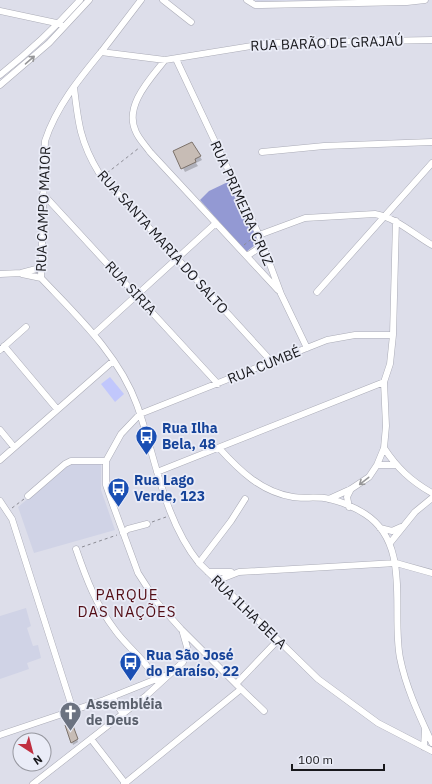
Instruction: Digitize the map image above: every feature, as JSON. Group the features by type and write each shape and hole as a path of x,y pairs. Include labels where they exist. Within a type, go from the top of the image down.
{"street":[{"path":"0,75 22,58 58,24 80,0"},
{"path":"0,85 27,63 66,26 89,0"},
{"name":"RUA CAMPO MAIOR","path":"140,414 128,384 113,361 94,334 41,278 40,268 45,141 58,110 141,0"},
{"path":"163,0 191,22"},
{"path":"247,0 255,5 261,6 336,2 425,0"},
{"path":"0,11 66,26"},
{"name":"RUA BARÃO DE GRAJAÚ","path":"101,52 165,60 270,43 432,40"},
{"name":"RUA PRIMEIRA CRUZ","path":"176,59 258,235 281,294 307,348"},
{"path":"165,60 146,85 134,107 135,130 144,144 281,294"},
{"name":"RUA SANTA MARIA DO SALTO","path":"74,87 81,136 88,155 102,177 272,362"},
{"path":"262,152 324,146 432,142"},
{"path":"317,292 432,163"},
{"name":"RUA SIRIA","path":"43,194 218,384"},
{"path":"258,235 305,218 352,214 384,216 432,245"},
{"path":"329,499 351,489 369,477 377,465 384,448 386,426 384,382 390,364 393,335 396,222"},
{"path":"94,334 216,223"},
{"path":"245,254 262,246"},
{"path":"0,274 20,273 40,268"},
{"path":"20,273 41,278"},
{"path":"26,327 2,348 57,410"},
{"name":"RUA CUMBÉ","path":"140,414 340,336 393,335"},
{"path":"0,460 113,361"},
{"path":"157,472 384,382"},
{"path":"140,414 121,434 106,461 106,485 138,573 156,601 181,629 264,711"},
{"name":"RUA ILHA BELA","path":"140,414 157,472 172,515 188,550 199,563 318,679 378,723 432,751"},
{"path":"0,430 14,447"},
{"path":"218,448 240,470 265,488 278,494 294,498 329,499 365,513 379,527 390,543 396,563 399,656 405,680 414,704 432,743"},
{"path":"384,448 396,465 422,487 432,493"},
{"path":"28,496 65,464 71,461 106,461"},
{"path":"377,465 396,465"},
{"path":"422,487 425,498 424,503"},
{"path":"349,507 347,497 351,489"},
{"path":"390,543 424,503 432,498"},
{"path":"199,563 231,521 245,499"},
{"path":"0,501 9,511 73,710"},
{"path":"123,533 146,524"},
{"path":"379,527 392,532 404,526"},
{"path":"76,549 93,596 104,615 129,648 152,673 156,680"},
{"path":"208,572 239,572 396,563 432,573"},
{"path":"216,581 239,572"},
{"path":"33,784 147,695 183,662 186,656 186,640 181,629"},
{"path":"236,684 278,640"},
{"path":"0,735 112,697 156,680 171,672"},
{"path":"91,739 125,784 241,689"},
{"path":"112,697 123,714"},
{"path":"424,747 425,728"}],"path":[{"path":"102,177 144,144"},
{"path":"245,254 246,242 258,235"},
{"path":"9,511 28,496"},
{"path":"146,524 172,515"},
{"path":"76,549 123,533"}],"shaded area":[{"path":"255,0 328,0 257,1"},
{"path":"230,181 259,242 246,252 200,200 209,191"},
{"path":"110,377 124,394 115,402 101,384"},
{"path":"72,462 101,463 101,490 115,530 34,553 18,507"},
{"path":"26,608 31,626 27,628 33,646 38,645 41,658 27,663 29,669 0,679 0,616"}],"building":[{"path":"192,142 201,156 195,159 196,162 181,169 173,151"},
{"name":"Assembléia de Deus","path":"72,723 78,739 71,743 65,725"}],"place":[{"name":"Rua Ilha Bela, 48","path":"147,456"},
{"name":"Rua Lago Verde, 123","path":"118,508"},
{"name":"Rua São José do Paraíso, 22","path":"130,682"},
{"name":"Assembléia de Deus","path":"71,732"}],"district":[{"name":"PARQUE DAS NAÇÕES","path":"127,604"}]}
